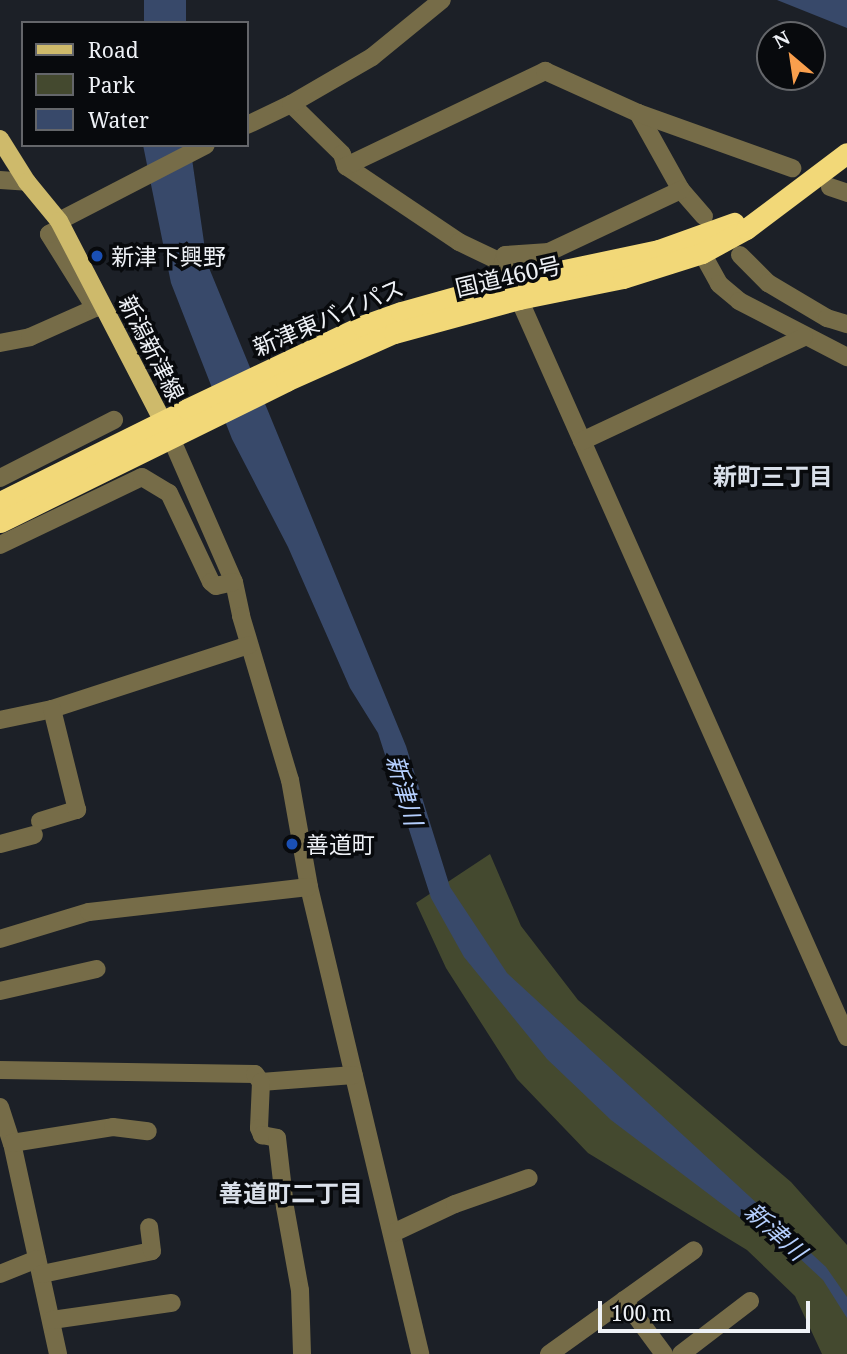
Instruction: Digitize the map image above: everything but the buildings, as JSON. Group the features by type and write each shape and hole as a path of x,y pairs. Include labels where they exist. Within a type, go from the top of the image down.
{"highway":[{"name":"国道460号","path":"167,429 282,374 394,333 511,281 623,278 702,253 746,229 847,153"},
{"path":"511,281 659,250 774,206"},
{"path":"0,523 167,429"},
{"path":"0,502 122,452"}],"main road":[{"name":"新潟新津線","path":"0,139 27,182 61,224 167,429"}],"street":[{"path":"251,122 290,104 372,57 442,0"},
{"path":"346,166 545,71 638,113 792,168"},
{"path":"290,104 342,154 346,166 459,242 511,281"},
{"path":"638,113 681,190 704,216"},
{"path":"0,343 30,337 95,308 49,234 61,224 138,180 202,147"},
{"path":"0,180 27,182"},
{"path":"681,190 549,252 505,255 511,281 847,1037"},
{"path":"702,253 719,284 738,301 847,357"},
{"path":"740,255 768,283 827,318 847,324"},
{"path":"582,441 804,337"},
{"path":"0,478 114,420"},
{"path":"167,429 234,582 249,645 290,780 309,887 420,1354"},
{"path":"0,545 142,477 169,493 211,582 216,586 234,582"},
{"path":"0,720 52,709 249,645"},
{"path":"0,844 77,810 52,709"},
{"path":"0,939 89,912 309,887"},
{"path":"0,991 97,969"},
{"path":"0,1070 255,1074 261,1082 259,1128 262,1135 277,1138 285,1207 300,1290 302,1354"},
{"path":"261,1082 354,1075"},
{"path":"0,1107 12,1143 58,1354"},
{"path":"12,1143 113,1127 148,1131"},
{"path":"393,1233 455,1204 529,1178"},
{"path":"0,1274 152,1251 149,1227"},
{"path":"549,1354 694,1250"},
{"path":"624,1300 664,1354"},
{"path":"681,1354 750,1301"},
{"path":"52,1320 172,1303"}],"green space":[{"path":"490,854 521,926 578,1000 791,1182 847,1245 847,1354 822,1354 795,1296 747,1250 588,1153 517,1079 446,968 416,903"}],"water":[{"path":"144,0 186,0 186,21 144,21"},
{"path":"777,0 847,0 847,28"},
{"name":"新津川","path":"143,147 190,147 207,263 406,746 450,887 507,973 826,1267 847,1297 847,1318 823,1280 796,1255 747,1223 611,1120 547,1059 464,957 431,898 378,733 350,688 288,547 232,439 171,283"}],"place":[{"name":"新津下興野","path":"97,256"},
{"name":"善道町","path":"292,844"}],"district":[{"name":"新町三丁目","path":"773,476"},
{"name":"善道町二丁目","path":"291,1193"}]}
